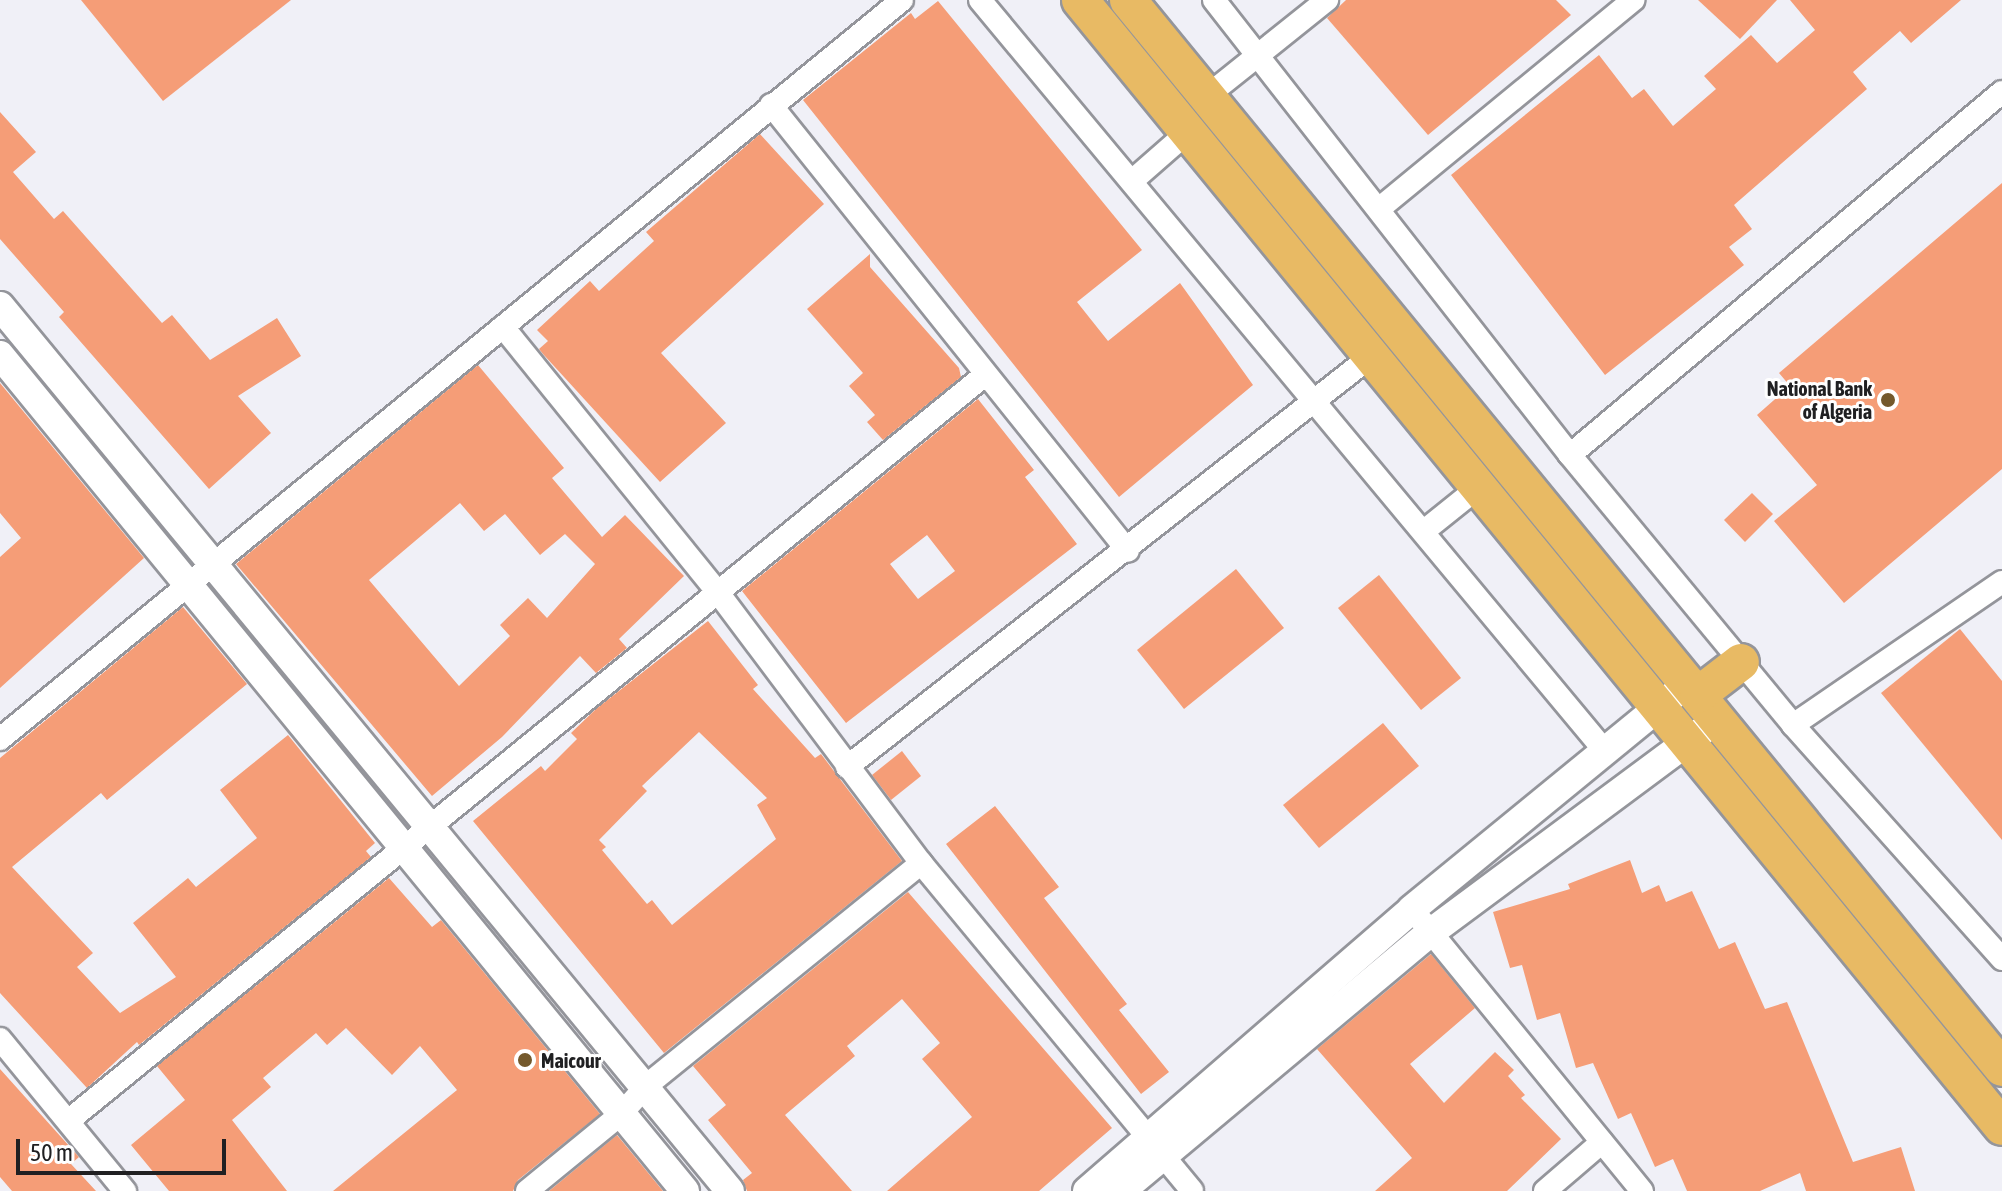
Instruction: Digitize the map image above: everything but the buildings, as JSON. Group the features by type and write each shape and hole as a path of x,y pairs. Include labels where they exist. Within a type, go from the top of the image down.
{"highway":[{"path":"1080,0 1479,487 1655,708 2002,1127"},
{"path":"1128,0 2002,1068"},
{"path":"1701,699 1741,662"}],"street":[{"path":"0,739 902,0"},
{"path":"980,0 1604,750"},
{"path":"1214,0 1262,55 1570,455 1793,725 2002,959"},
{"path":"1207,96 1327,0"},
{"path":"1380,208 1633,0"},
{"path":"1570,455 2002,92"},
{"path":"771,105 1128,551"},
{"path":"1132,181 1188,132"},
{"path":"0,306 730,1191"},
{"path":"503,327 716,590 921,863 1192,1191"},
{"path":"0,355 685,1191"},
{"path":"847,767 1128,551 1370,357"},
{"path":"68,1121 716,590 985,375"},
{"path":"1424,531 1479,487"},
{"path":"1793,725 2002,582"},
{"path":"1087,1191 1156,1147 1430,933 1687,743 1701,699 1655,708 1412,909 1156,1147 1121,1191"},
{"path":"527,1191 621,1114 646,1086 921,863"},
{"path":"1412,909 1642,1191"},
{"path":"0,1039 125,1191"},
{"path":"1545,1191 1602,1142"}],"place":[{"name":"National Bank of Algeria","path":"1888,400"},
{"name":"Maicour","path":"525,1060"}]}
